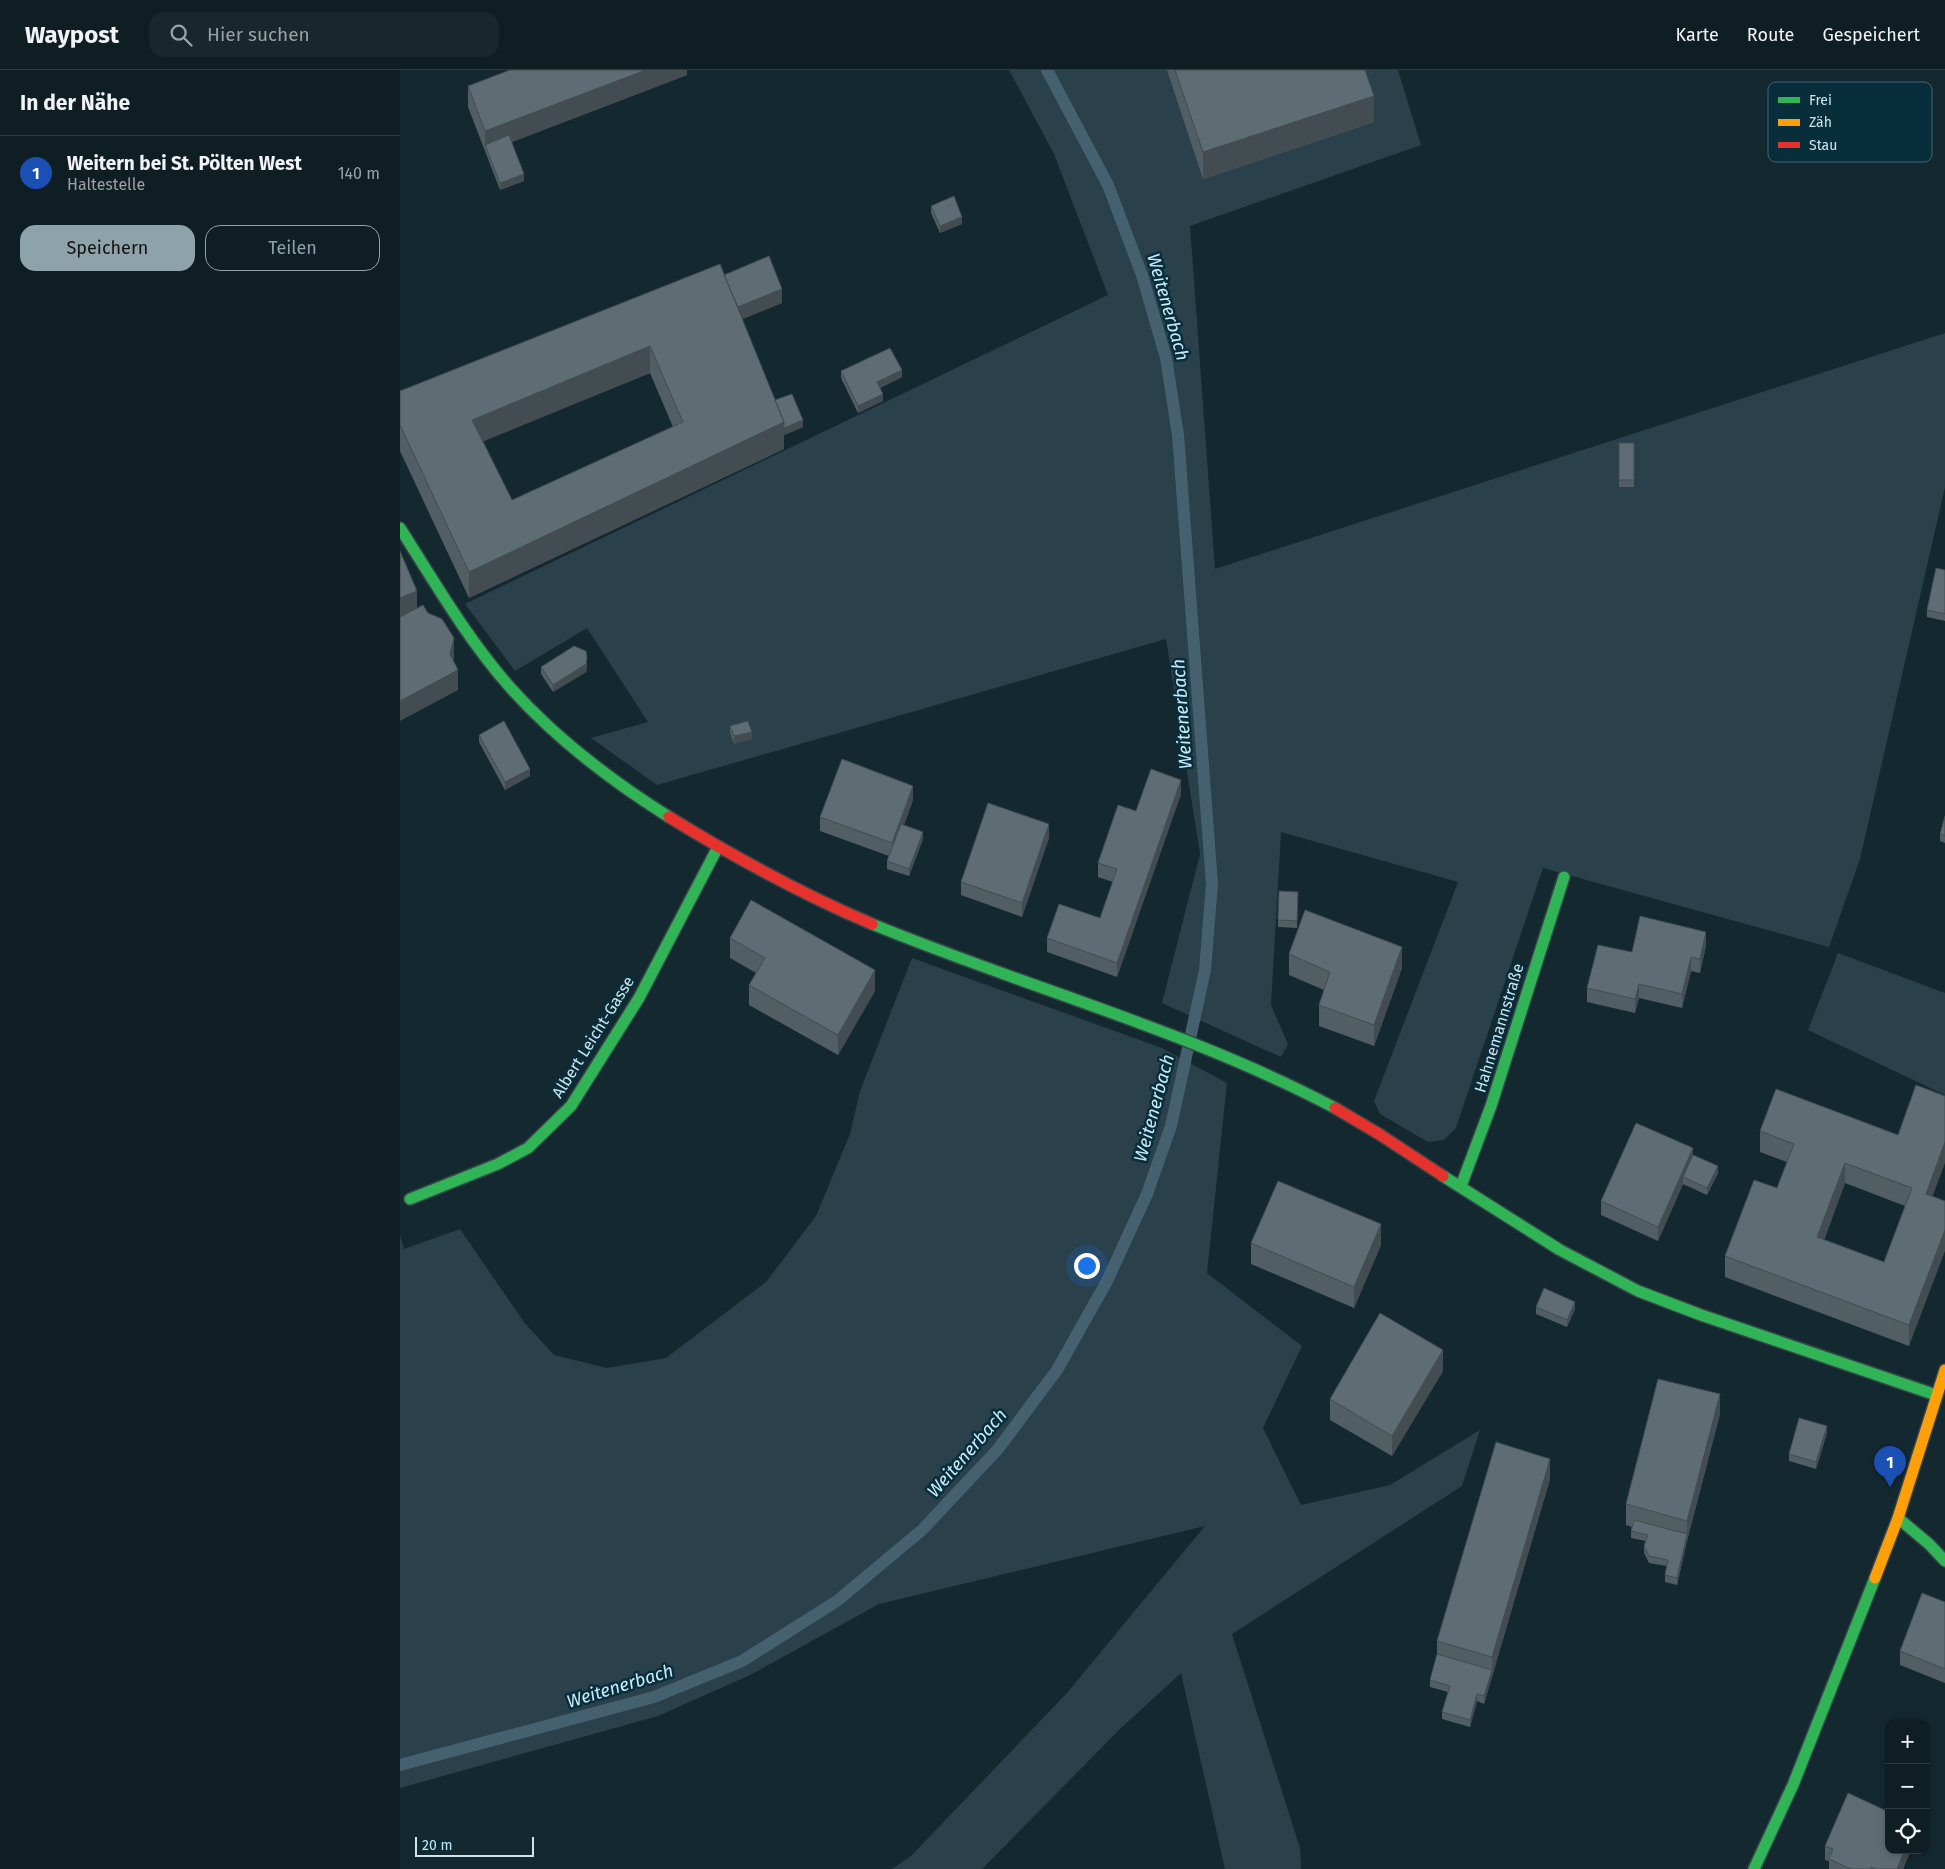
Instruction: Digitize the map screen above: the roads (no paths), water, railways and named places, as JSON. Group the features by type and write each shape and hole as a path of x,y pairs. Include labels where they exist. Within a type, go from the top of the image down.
{"street":[{"path":"400,528 473,639 520,698 595,766 644,801 718,847 869,923 1159,1031 1302,1091 1357,1120 1548,1244 1599,1273 1645,1294 1695,1314 1936,1395"},
{"name":"Albert Leicht-Gasse","path":"410,1199 498,1164 528,1148 571,1106 639,998 718,847"},
{"name":"Hahnemannstraße","path":"1461,1186 1491,1106 1564,877"},
{"path":"1754,1869 1793,1785 1898,1518 1945,1370"},
{"path":"1898,1518 1929,1544 1945,1561"}],"waterway":[{"name":"Weitenerbach","path":"400,1765 654,1697 742,1661 837,1601 922,1530 998,1449 1057,1370 1107,1281 1147,1194 1171,1126 1205,970 1212,884 1178,435 1166,358 1142,275 1108,185 1047,70"}],"place":[{"name":"Weitern bei St. Pölten West","path":"1890,1487"}]}
